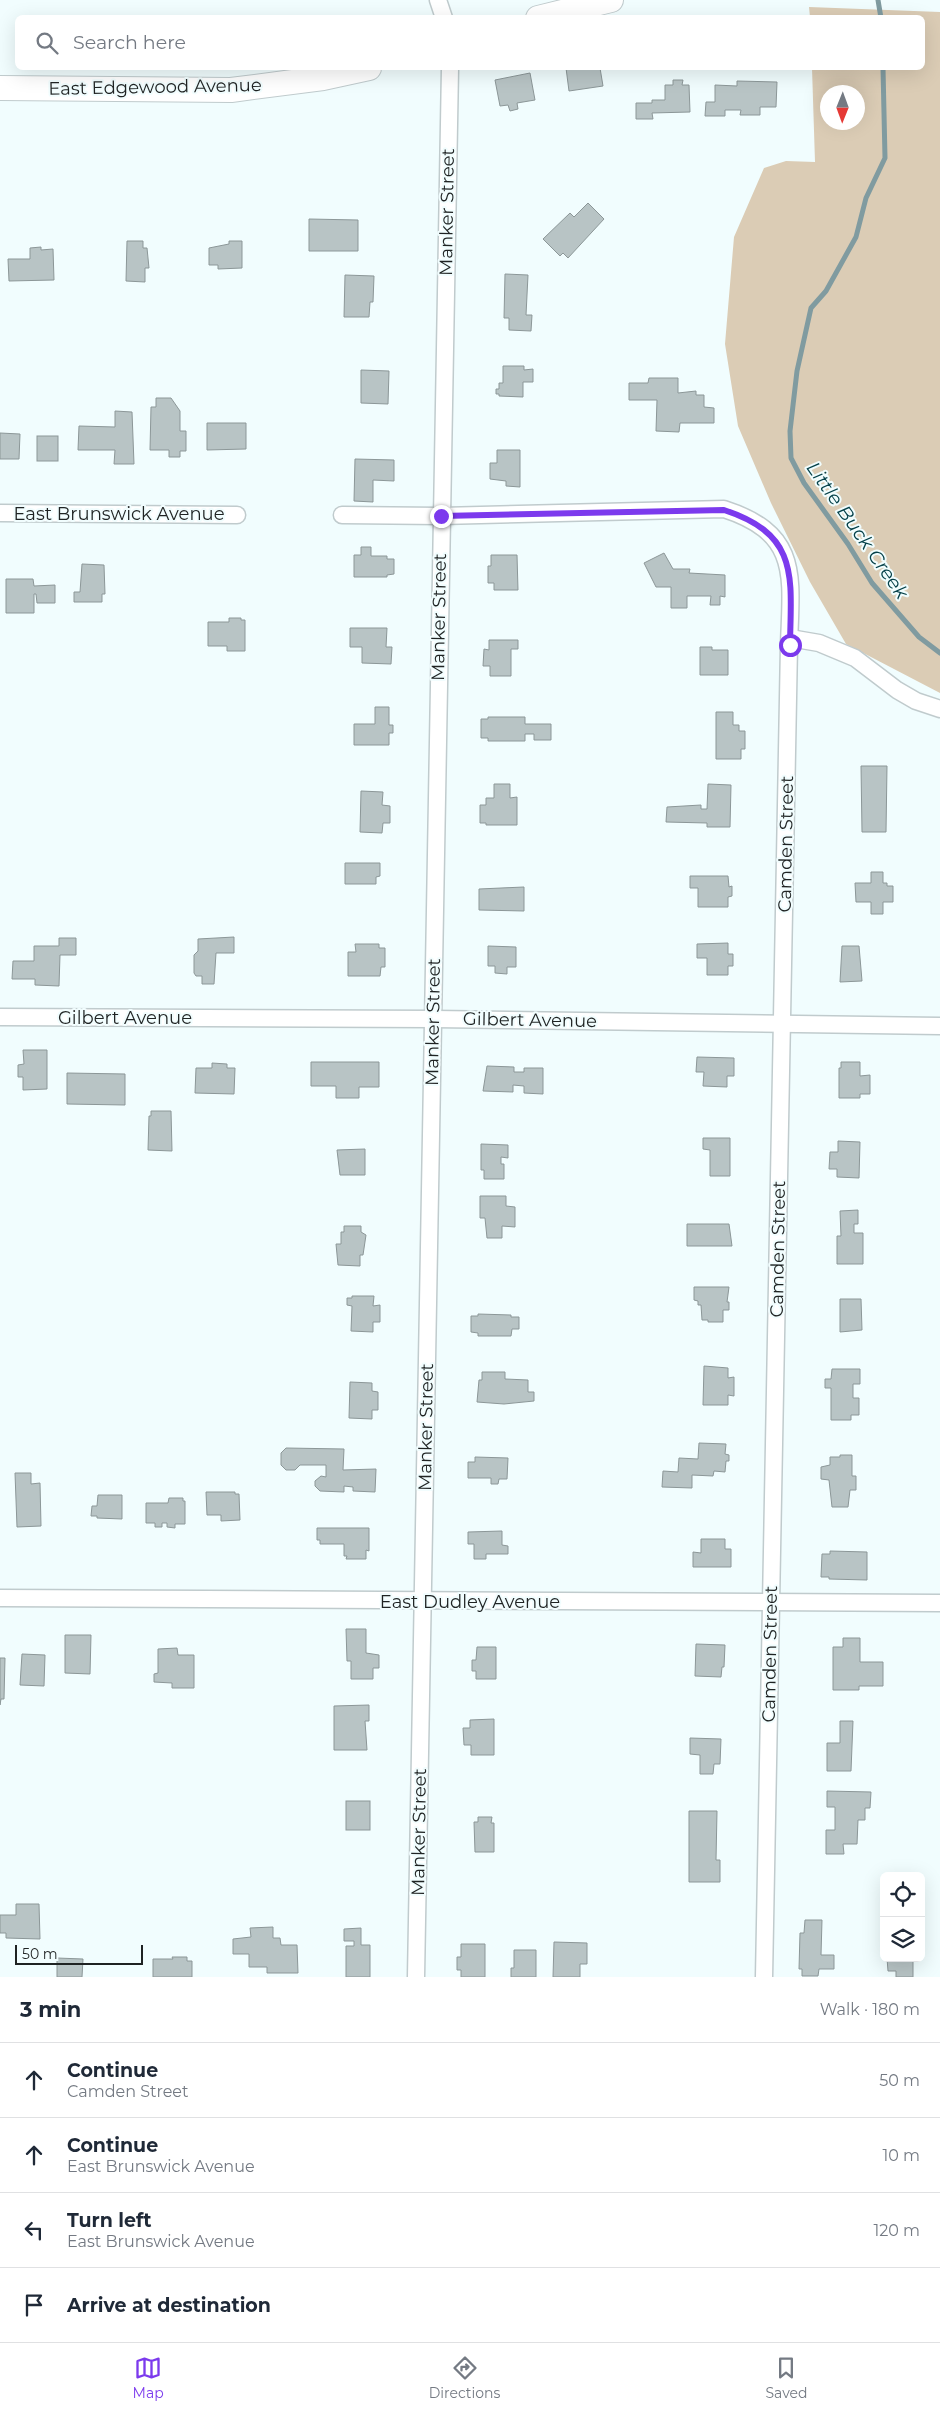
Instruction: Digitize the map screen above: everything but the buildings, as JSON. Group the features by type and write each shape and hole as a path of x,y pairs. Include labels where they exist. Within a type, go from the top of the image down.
{"main road":[{"path":"550,15 611,0"},
{"name":"East Edgewood Avenue","path":"0,88 231,90 323,78 360,70"}],"street":[{"path":"438,0 443,15"},
{"name":"Manker Street","path":"416,1977 450,70"},
{"name":"Camden Street","path":"441,516 724,510 755,522 764,529 778,542 789,566 790,638 764,1977"},
{"name":"East Brunswick Avenue","path":"0,513 237,515"},
{"path":"342,515 441,516"},
{"path":"790,638 819,643 855,658 897,690 916,701 940,709"},
{"name":"Gilbert Avenue","path":"0,1017 434,1019 940,1026"},
{"name":"East Dudley Avenue","path":"0,1598 423,1602 940,1603"}],"shaded area":[{"path":"809,7 940,12 940,693 846,644 810,582 771,503 738,426 725,344 734,237 764,168 786,161 815,162 812,70 925,70 925,15 810,15"}],"waterway":[{"name":"Little Buck Creek","path":"878,0 880,15"},
{"name":"Little Buck Creek","path":"883,70 885,158 866,198 856,237 826,291 811,308 797,371 790,431 791,458 804,483 848,544 872,583 919,637 940,653"}],"route":[{"path":"441,516 724,510 740,515 755,522 778,542 789,566 790,645"}]}
